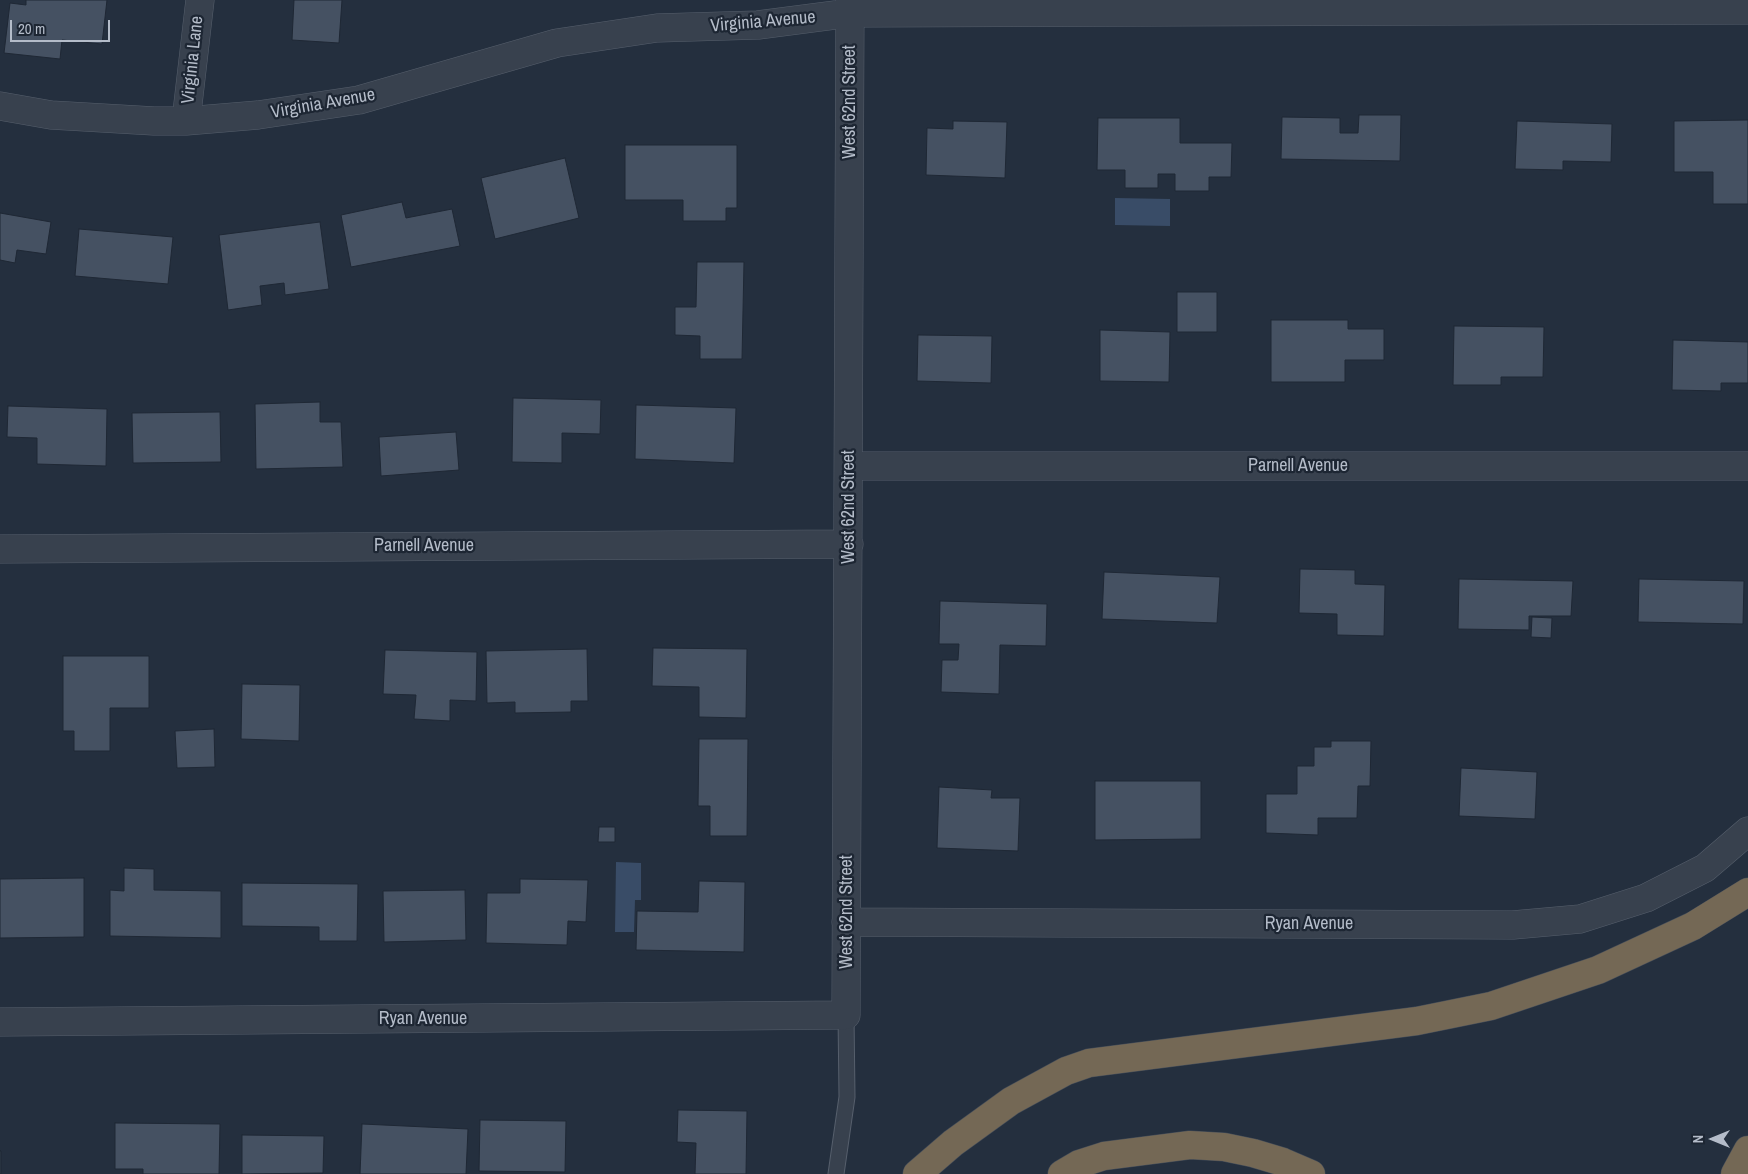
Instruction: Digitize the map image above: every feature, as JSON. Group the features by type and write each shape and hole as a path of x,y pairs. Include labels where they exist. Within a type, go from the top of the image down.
{"highway":[{"path":"916,1174 953,1143 1011,1101 1066,1071 1089,1063 1417,1021 1491,1006 1598,970 1693,926 1748,892"},
{"path":"1062,1174 1079,1164 1104,1156 1190,1145 1224,1147 1253,1153 1283,1162 1310,1174"},
{"path":"1735,1174 1748,1150"}],"street":[{"name":"Virginia Lane","path":"186,121 200,0"},
{"name":"Virginia Avenue","path":"0,106 51,115 186,121 258,115 359,100 557,43 657,28 758,25 850,7 1748,10"},
{"name":"West 62nd Street","path":"846,1015 850,7"},
{"name":"Parnell Avenue","path":"849,466 1748,466"},
{"name":"Parnell Avenue","path":"0,549 849,544"},
{"name":"Ryan Avenue","path":"846,922 1513,925 1580,919 1646,898 1705,868 1748,831"},
{"name":"Ryan Avenue","path":"0,1022 846,1015"}],"lane":[{"path":"836,1174 848,1097 846,1015"}],"water":[{"path":"1115,198 1170,199 1170,226 1115,225"},
{"path":"616,862 641,863 641,900 635,900 634,932 615,932"}],"building":[{"path":"26,0 107,0 102,44 62,40 60,59 4,53 10,3 26,5"},
{"path":"294,0 342,0 339,43 292,40"},
{"path":"1359,115 1401,115 1400,161 1281,159 1282,117 1340,118 1340,133 1358,133"},
{"path":"1098,118 1180,118 1180,143 1232,143 1231,177 1209,177 1209,191 1175,191 1175,174 1158,174 1158,188 1125,188 1125,170 1097,170"},
{"path":"1748,120 1748,204 1713,204 1713,172 1674,172 1674,121"},
{"path":"953,121 1007,122 1005,178 926,175 927,128 953,129"},
{"path":"1517,121 1612,124 1611,162 1563,161 1563,170 1515,169"},
{"path":"625,145 737,145 737,208 726,208 726,221 683,221 683,200 625,200"},
{"path":"565,158 579,218 495,239 481,178"},
{"path":"402,202 406,218 452,209 460,246 351,267 341,215"},
{"path":"0,213 51,222 46,254 17,250 15,263 0,260"},
{"path":"320,222 329,289 285,295 284,283 260,286 262,305 228,310 219,235"},
{"path":"79,229 173,237 168,284 75,276"},
{"path":"697,262 744,262 742,359 700,359 700,336 675,335 675,307 696,307"},
{"path":"1177,292 1217,292 1217,332 1177,332"},
{"path":"1271,320 1348,320 1348,329 1384,329 1384,360 1345,360 1345,382 1271,382"},
{"path":"1454,326 1544,327 1543,377 1501,377 1501,385 1453,385"},
{"path":"1100,330 1170,332 1169,382 1100,381"},
{"path":"918,335 992,336 991,383 917,381"},
{"path":"1673,340 1748,342 1748,383 1721,383 1721,391 1672,390"},
{"path":"513,398 601,400 600,434 562,433 562,463 512,462"},
{"path":"320,402 320,422 341,422 343,467 256,469 255,404"},
{"path":"636,405 736,408 734,463 635,459"},
{"path":"8,406 107,409 106,466 37,464 37,438 7,437"},
{"path":"220,412 221,462 133,463 132,413"},
{"path":"456,432 459,470 381,476 379,437"},
{"path":"1300,569 1355,570 1355,584 1385,585 1384,636 1337,635 1337,614 1299,613"},
{"path":"1104,572 1220,577 1217,623 1102,619"},
{"path":"1459,579 1573,581 1571,616 1529,616 1529,630 1458,629"},
{"path":"1639,579 1744,581 1743,624 1638,622"},
{"path":"940,601 1047,604 1046,646 1000,645 999,694 941,692 942,660 958,660 959,644 939,644"},
{"path":"1532,617 1552,618 1551,638 1531,637"},
{"path":"653,648 747,649 746,718 699,717 699,687 652,686"},
{"path":"587,649 588,701 571,701 571,712 515,713 515,702 487,703 486,651"},
{"path":"385,650 477,652 476,701 450,700 450,721 414,719 416,695 383,694"},
{"path":"63,656 149,656 149,708 110,708 110,751 74,751 74,731 63,731"},
{"path":"242,684 300,685 299,741 241,739"},
{"path":"214,729 215,767 177,768 175,731"},
{"path":"699,739 748,739 747,836 710,836 710,806 698,806"},
{"path":"1331,741 1371,741 1370,786 1358,786 1357,818 1318,818 1318,835 1266,833 1266,794 1297,794 1297,766 1314,766 1314,747 1331,747"},
{"path":"1461,768 1537,772 1535,819 1459,816"},
{"path":"1095,781 1201,781 1201,839 1095,840"},
{"path":"939,787 992,790 991,798 1020,798 1018,851 937,848"},
{"path":"599,827 615,827 615,842 598,842"},
{"path":"124,868 154,869 154,890 221,891 221,938 110,936 110,890 124,891"},
{"path":"84,878 84,937 0,938 0,879"},
{"path":"520,879 588,880 586,922 568,921 567,945 486,943 487,893 520,893"},
{"path":"699,881 745,882 744,952 636,950 637,911 698,912"},
{"path":"242,883 358,884 357,941 319,941 319,927 242,926"},
{"path":"465,890 466,940 384,942 383,891"},
{"path":"678,1110 747,1111 746,1174 695,1174 696,1143 677,1142"},
{"path":"480,1120 566,1121 565,1172 479,1171"},
{"path":"115,1123 220,1124 219,1174 143,1174 143,1169 115,1169"},
{"path":"362,1124 468,1129 466,1174 360,1174"},
{"path":"242,1135 324,1136 323,1173 242,1174"},
{"path":"1,1151 1,1174 0,1174"}]}
